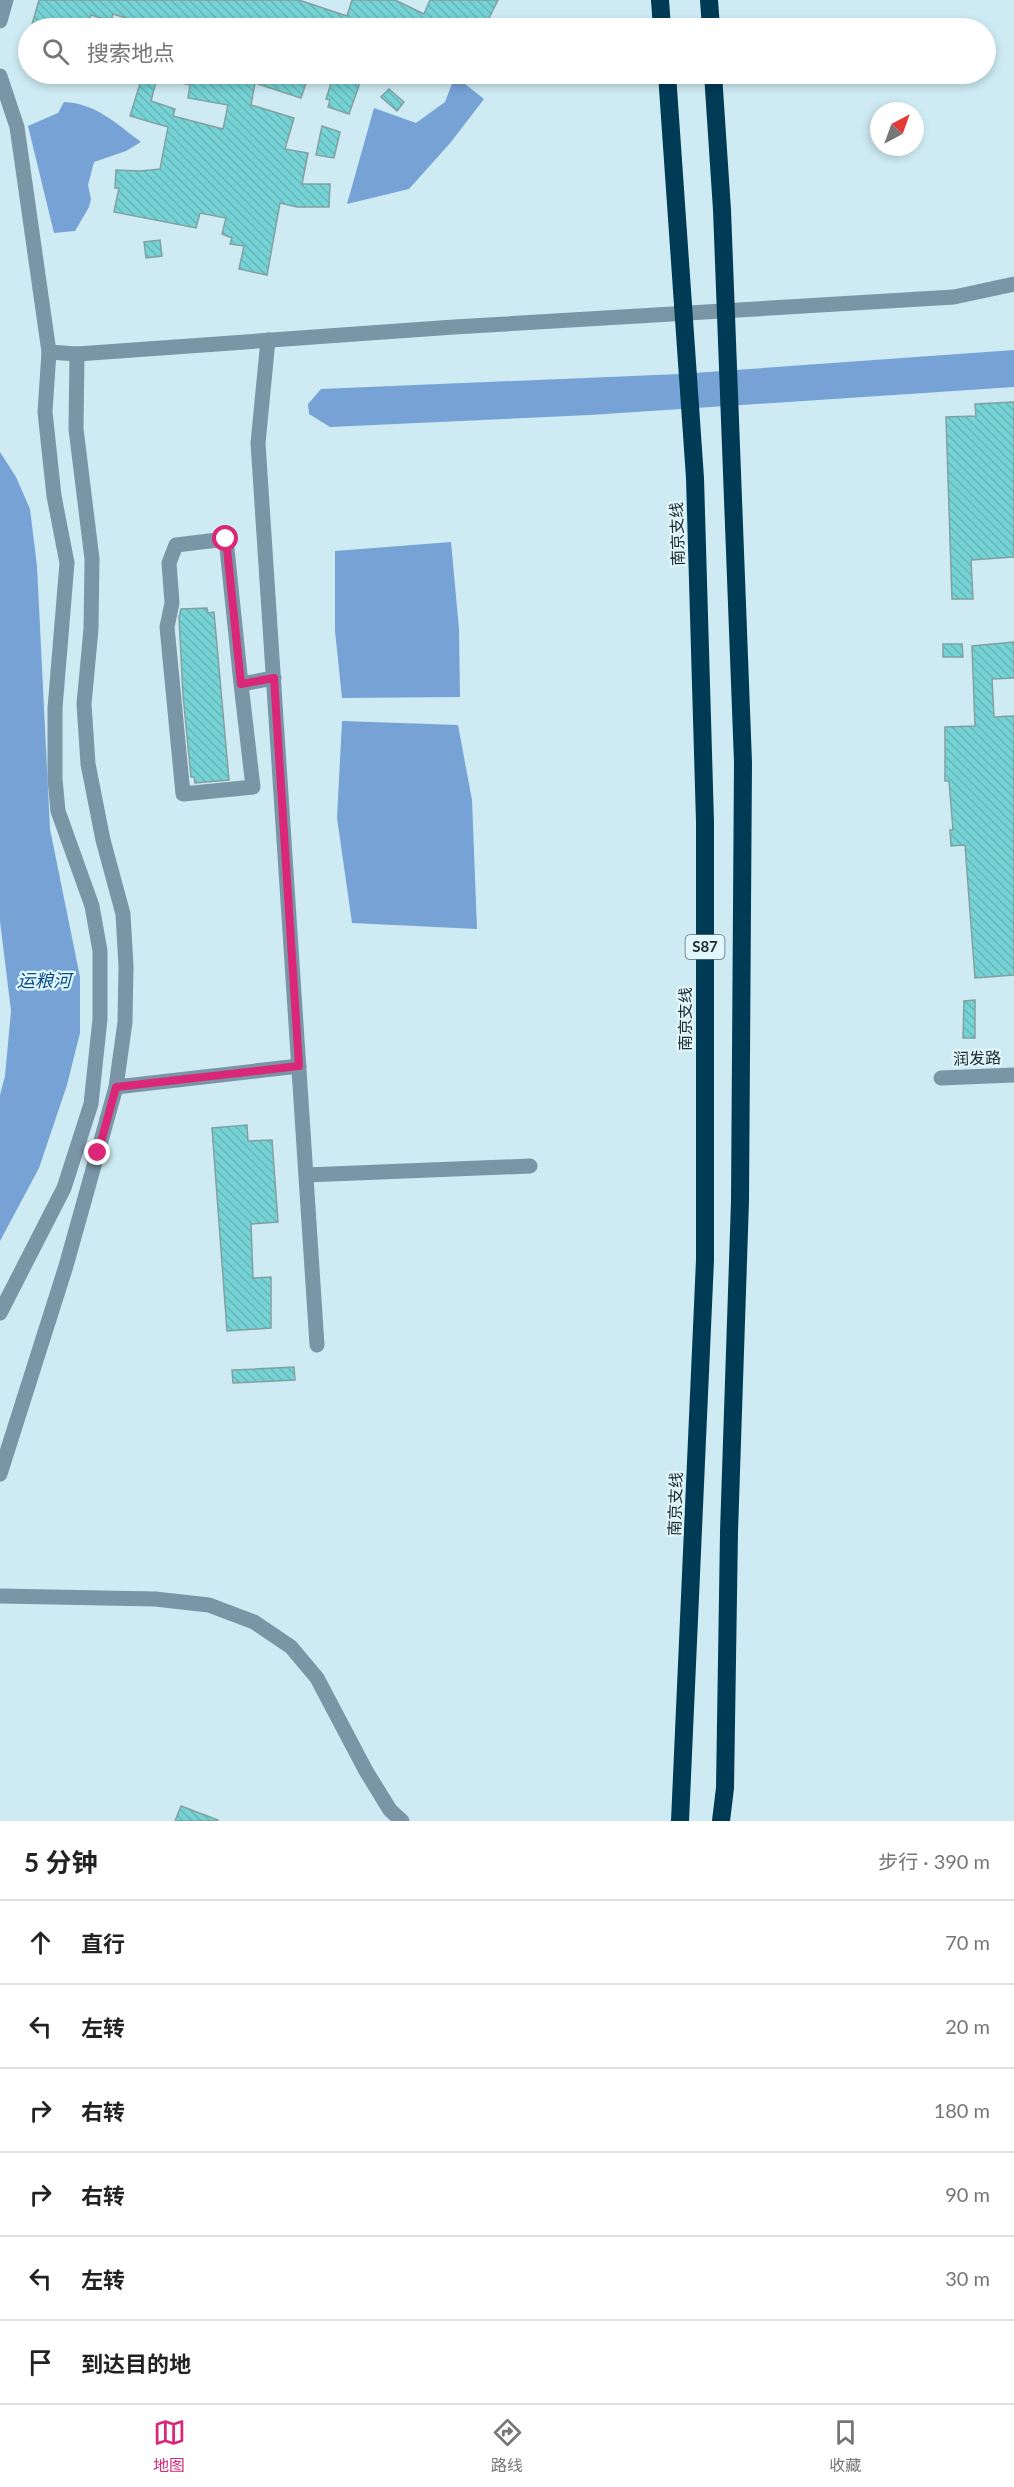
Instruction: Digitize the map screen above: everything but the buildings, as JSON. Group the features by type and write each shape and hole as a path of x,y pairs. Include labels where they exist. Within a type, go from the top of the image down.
{"highway":[{"path":"660,0 661,18"},
{"path":"709,0 710,18"},
{"name":"南京支线","path":"668,84 695,478 705,822 705,1260 680,1821"},
{"name":"S87","path":"714,84 722,210 743,762 740,1201 729,1532 725,1788 721,1821"}],"street":[{"path":"0,21 6,0"},
{"path":"0,76 17,127 49,352 45,412 54,496 67,563 55,708 55,779 58,811 92,906 100,951 100,1019 91,1104 64,1188 0,1313"},
{"path":"49,352 77,354 454,327 954,297 1014,284"},
{"path":"268,340 258,443 317,1345"},
{"path":"0,1474 66,1266 116,1087 124,1022 126,966 123,914 103,840 88,764 84,704 91,629 92,559 76,429 77,354"},
{"path":"226,539 241,684 253,787 183,794 167,627 172,603 169,563 176,546 226,539"},
{"path":"241,684 274,678"},
{"path":"116,1087 299,1066"},
{"name":"润发路","path":"941,1078 1014,1075"},
{"path":"306,1175 530,1166"},
{"path":"0,1596 156,1599 209,1605 254,1622 291,1647 317,1678 366,1771 390,1810 402,1821"}],"water":[{"path":"452,84 465,84 484,99 451,142 409,189 347,204 374,108 416,123 445,102"},
{"path":"64,102 96,110 141,142 126,151 94,162 88,185 91,199 89,207 75,231 54,233 28,126 58,113"},
{"path":"1014,350 1014,387 590,415 330,427 309,414 308,404 321,389 680,374"},
{"name":"运粮河","path":"0,452 16,477 30,509 37,566 50,829 80,977 80,1033 67,1085 39,1168 0,1241 0,1095 5,1076 11,1011 0,921"},
{"path":"451,542 459,629 460,697 342,698 335,631 335,551"},
{"path":"342,721 458,725 472,800 477,929 352,923 337,818"}],"route":[{"path":"98,1153 116,1087 299,1066 274,678 241,684 226,539"}]}
